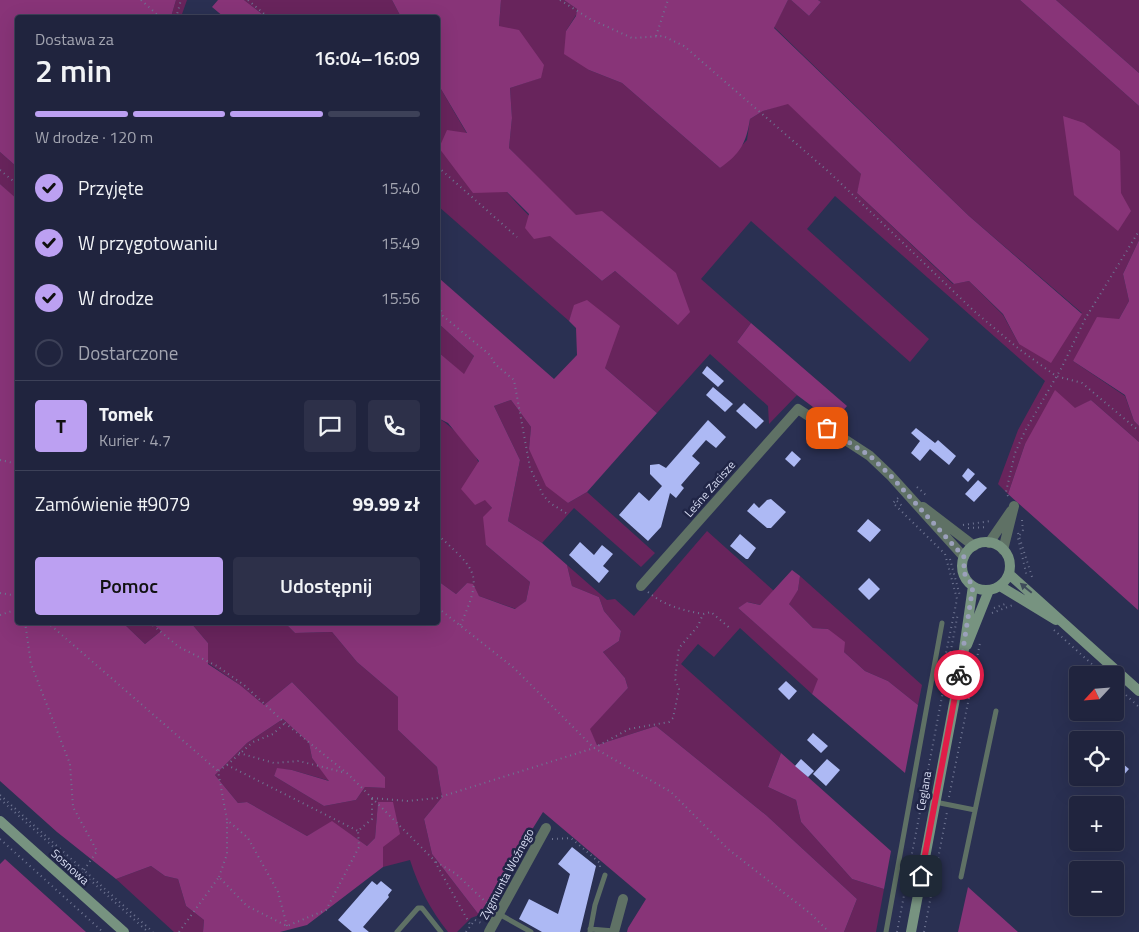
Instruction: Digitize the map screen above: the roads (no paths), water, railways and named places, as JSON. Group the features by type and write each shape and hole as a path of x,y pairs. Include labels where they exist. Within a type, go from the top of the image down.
{"street":[{"name":"Leśne Zacisze","path":"641,586 798,409 870,456 913,500"},
{"path":"913,500 974,546"},
{"path":"913,500 964,557"},
{"path":"1004,529 1004,550 1010,565 1009,574 1000,586 989,590 973,586 964,573 964,557 974,546 989,543 1004,529 1014,506"},
{"path":"989,543 1004,550"},
{"path":"1009,574 1139,691"},
{"name":"Ceglana","path":"911,932 963,656 973,586"},
{"path":"1000,586 1067,626"},
{"name":"Ceglana","path":"963,656 989,590"},
{"name":"Sosnowa","path":"0,821 124,932"},
{"name":"Zygmunta Woźnego","path":"489,932 496,912 544,832"},
{"path":"614,932 623,899"}],"lane":[{"path":"886,932 942,623"},
{"path":"961,877 996,711"},
{"path":"935,802 975,810"},
{"path":"605,875 595,905 590,931 614,932"},
{"path":"397,932 418,908 422,908 441,932"},
{"path":"496,912 531,932"}]}
